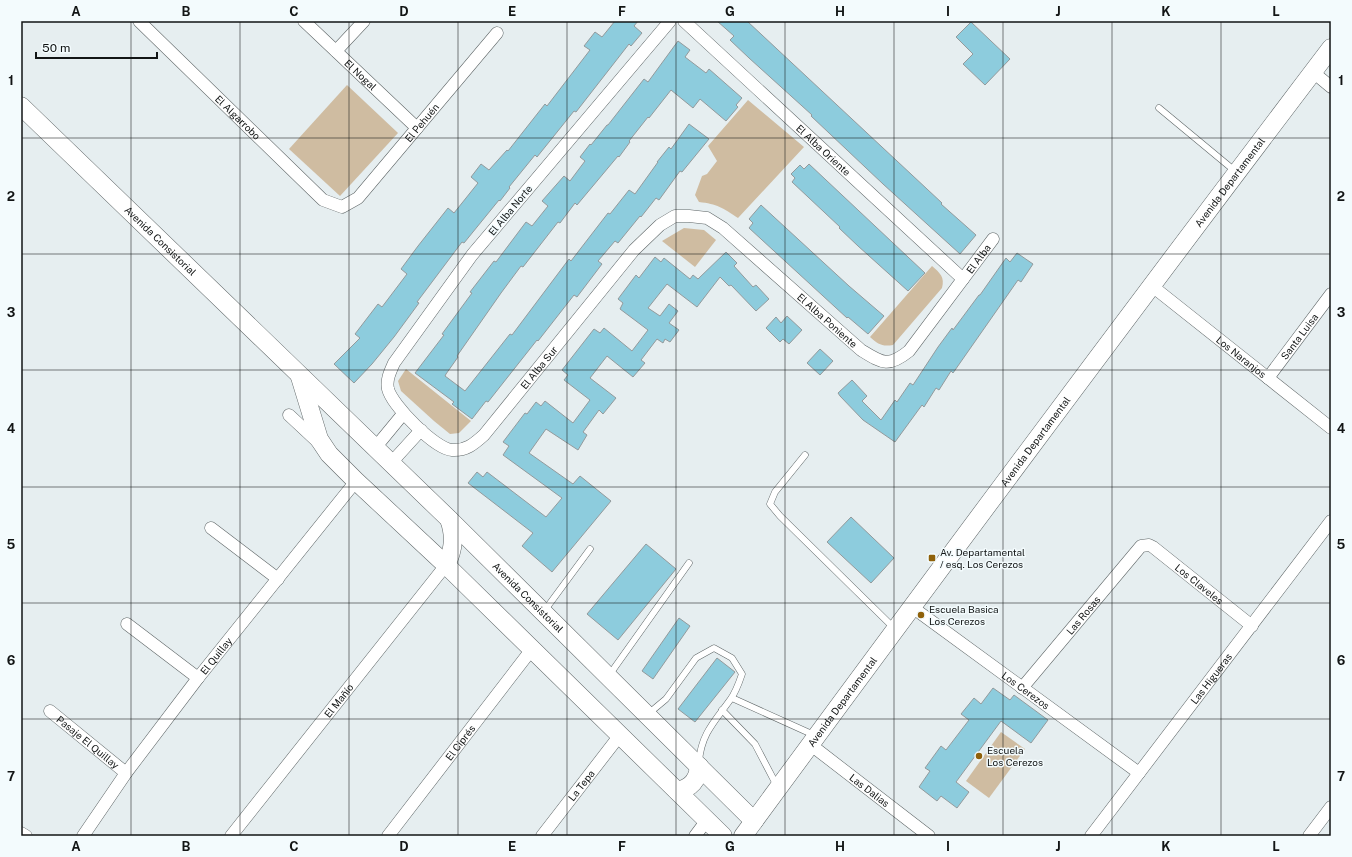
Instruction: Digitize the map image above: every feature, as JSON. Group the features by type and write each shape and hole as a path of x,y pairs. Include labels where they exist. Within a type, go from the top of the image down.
{"street":[{"name":"El Algarrobo","path":"139,21 323,200 342,207"},
{"name":"El Nogal","path":"304,21 417,128"},
{"path":"336,50 364,21"},
{"name":"El Alba Norte","path":"421,430 403,414 388,390 388,377 394,363 472,255 670,21"},
{"name":"El Alba Oriente","path":"684,21 963,279"},
{"name":"El Pehuén","path":"342,207 358,198 497,33"},
{"name":"Avenida Departamental","path":"743,836 1331,48"},
{"path":"1312,72 1331,87"},
{"name":"Avenida Consistorial","path":"21,106 449,519 754,821"},
{"name":"El Alba Poniente","path":"676,216 707,218 723,228 861,350 878,360 888,362 899,359 909,351 963,279"},
{"name":"El Alba Sur","path":"421,430 437,443 449,450 462,450 473,445 484,435 634,250 660,225 676,216"},
{"name":"El Alba","path":"963,279 993,239"},
{"name":"Los Naranjos","path":"1152,286 1331,428"},
{"name":"Santa Luisa","path":"1268,378 1331,294"},
{"name":"Avenida Consistorial","path":"300,376 314,425 323,447"},
{"path":"314,425 324,416 330,414 337,415 345,419"},
{"path":"375,448 403,414"},
{"name":"Avenida Consistorial","path":"289,415 356,481 446,565 723,836"},
{"path":"391,463 421,430"},
{"name":"El Quillay","path":"83,836 126,773 198,678 356,481"},
{"path":"446,565 453,547 452,528 449,519"},
{"name":"Las Higueras","path":"1091,836 1331,521"},
{"path":"211,528 278,579"},
{"name":"Los Claveles","path":"1145,545 1153,547 1252,626"},
{"name":"Las Rosas","path":"1022,688 1138,548 1145,545"},
{"name":"El Mañío","path":"231,836 446,565"},
{"name":"Los Cerezos","path":"912,608 1139,773"},
{"path":"127,624 198,678"},
{"name":"El Ciprés","path":"388,836 532,649"},
{"name":"Pasaje El Quillay","path":"50,711 126,773"},
{"name":"La Tepa","path":"542,836 620,735"},
{"name":"Las Dalias","path":"814,741 924,834"},
{"path":"677,791 684,790 691,786 696,780 699,766"},
{"path":"1309,836 1331,807"},
{"path":"695,836 707,820"},
{"path":"21,834 26,836"}],"lane":[{"path":"1159,108 1237,172"},
{"path":"805,455 775,492 770,504 780,516 896,630"},
{"path":"543,612 590,549"},
{"path":"608,677 689,563"},
{"path":"647,715 666,699 696,658 714,648 732,658 742,674 732,698 709,729 700,749 699,766"},
{"path":"732,698 814,741"},
{"path":"722,710 755,744 778,788"}],"shaded area":[{"path":"347,85 398,133 340,196 289,149"},
{"path":"748,100 804,147 738,218 720,207 699,202 695,195 702,176 707,174 717,161 708,146"},
{"path":"684,228 704,230 716,240 695,267 662,241"},
{"path":"932,266 942,278 942,288 893,345 889,346 880,344 870,337"},
{"path":"406,369 471,421 459,433 450,434 401,391 398,381"},
{"path":"1001,732 1025,749 989,798 966,781"}],"building":[{"path":"615,21 638,21 634,26 642,33 631,46 629,44 576,112 574,111 537,157 535,155 509,187 510,188 500,201 499,200 464,243 462,242 417,302 419,303 394,337 354,383 334,364 360,338 355,334 378,304 382,307 407,274 401,269 448,208 454,213 478,183 471,177 481,164 489,170 507,150 508,151 545,104 547,106 590,50 584,46 595,32 602,37"},
{"path":"717,21 747,21 942,203 941,204 976,235 960,254 883,184 811,116 812,115 730,40 734,36"},
{"path":"971,22 1010,59 985,85 963,64 973,54 956,37"},
{"path":"678,41 690,50 685,57 706,73 709,69 742,98 736,105 738,107 726,121 700,99 693,108 671,90 629,141 630,142 619,157 618,156 577,205 575,203 560,223 558,222 523,267 521,266 501,293 446,374 445,376 465,391 510,334 512,335 569,259 571,261 608,213 610,214 629,190 635,194 657,162 669,147 671,149 689,124 709,139 682,172 680,171 659,200 656,198 618,243 615,241 598,261 602,264 577,297 574,295 488,402 486,401 472,419 452,404 454,402 415,373 444,335 442,334 472,293 470,292 494,261 496,262 526,222 532,226 548,206 542,201 564,176 570,181 585,161 580,157 590,144 591,145 608,125 644,79 648,82"},
{"path":"809,164 925,273 908,291 858,246 792,182 795,178 791,174 800,165 804,169"},
{"path":"761,205 884,316 868,334 848,317 847,318 749,228 753,223 749,219"},
{"path":"726,252 737,263 734,266 753,287 756,285 769,299 756,311 731,285 729,286 720,277 697,307 667,284 648,308 660,316 669,304 678,311 669,323 679,330 670,342 665,339 663,343 657,339 641,360 645,363 633,377 607,356 590,378 616,398 603,414 599,410 583,432 587,435 578,450 546,429 529,453 573,484 580,476 611,501 552,572 522,546 533,533 468,483 477,472 483,477 487,472 546,517 562,498 503,455 509,446 503,442 525,413 527,414 536,402 541,406 545,401 573,423 590,400 564,380 568,375 562,370 594,329 600,333 604,328 632,351 648,330 620,309 623,303 618,299 636,275 639,278 655,257 661,262 664,258 690,279 693,275 698,279"},
{"path":"1017,253 1033,264 1021,282 1018,280 953,373 951,371 939,390 936,388 924,407 922,405 895,442 863,420 840,396 838,393 852,380 867,396 862,401 881,420 895,400 897,402 910,383 913,385 938,347 980,295 1006,258 1010,262"},
{"path":"787,316 802,330 789,344 783,339 780,342 766,328 776,317 781,323"},
{"path":"820,349 833,361 820,375 807,363"},
{"path":"851,517 894,558 871,583 827,542"},
{"path":"646,544 676,569 618,640 587,614"},
{"path":"679,618 690,626 653,679 642,671"},
{"path":"717,658 735,672 695,722 678,709"},
{"path":"993,688 1010,700 1014,695 1048,720 1031,743 1001,721 956,782 969,792 957,808 941,796 937,801 919,787 930,771 925,768 941,746 946,750 969,720 961,714 974,698 981,704"}],"place":[{"name":"Av. Departamental / esq. Los Cerezos","path":"932,558"},
{"name":"Escuela Basica Los Cerezos","path":"921,615"},
{"name":"Escuela Los Cerezos","path":"979,756"}]}
